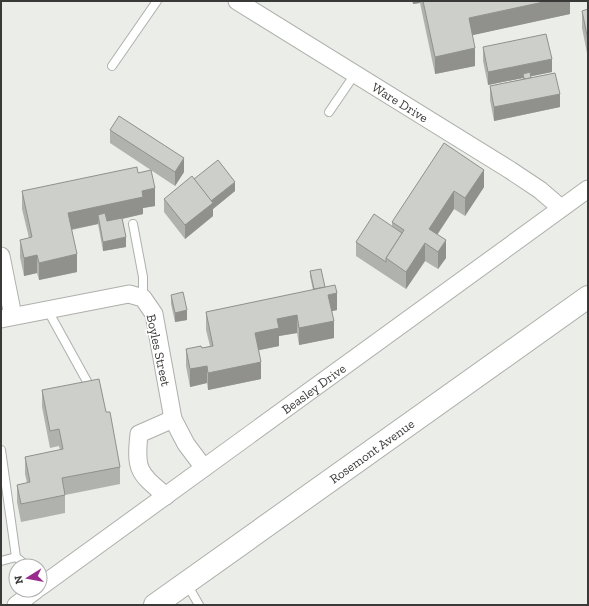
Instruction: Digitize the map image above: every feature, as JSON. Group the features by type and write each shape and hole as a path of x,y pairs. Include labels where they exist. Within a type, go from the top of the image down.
{"main road":[{"name":"Rosemont Avenue","path":"171,596 338,474 588,297"}],"street":[{"name":"Ware Drive","path":"237,1 510,170 540,190 561,208"},
{"name":"Beasley Drive","path":"48,579 166,496 588,189"},
{"path":"1,256 7,317"},
{"name":"Boyles Street","path":"7,317 129,294 143,298 154,314 173,419 186,444 204,468"},
{"path":"166,496 143,476 137,456 140,434 173,419"},
{"name":"Beasley Drive","path":"16,605 24,598"}],"lane":[{"path":"112,66 158,1"},
{"path":"329,112 355,74"},
{"path":"133,224 143,277 143,298"},
{"path":"47,309 89,385"},
{"path":"1,450 16,557 1,561"},
{"path":"171,596 199,605"}],"building":[{"path":"423,1 548,1 469,18 475,48 435,57"},
{"path":"588,9 588,40 582,11"},
{"path":"546,34 552,59 488,72 483,47"},
{"path":"530,72 531,78 524,79 523,74"},
{"path":"555,73 560,94 494,107 490,86"},
{"path":"119,116 184,158 175,172 110,130"},
{"path":"444,143 484,170 465,198 454,191 429,229 446,240 438,252 425,243 406,272 386,258 404,230 392,222"},
{"path":"218,160 235,182 211,201 194,179"},
{"path":"137,167 138,173 151,170 155,188 142,191 143,197 68,213 77,254 39,263 37,255 24,258 20,240 32,237 22,191"},
{"path":"192,176 213,203 185,225 164,199"},
{"path":"105,213 107,221 122,218 126,237 103,242 98,215"},
{"path":"374,214 402,233 386,258 386,262 356,242"},
{"path":"321,269 325,287 314,289 310,271"},
{"path":"335,285 337,293 328,295 334,321 299,328 297,315 277,319 279,328 255,333 261,362 208,373 207,366 190,369 186,349 201,346 202,348 213,346 206,312"},
{"path":"183,292 187,310 175,313 171,295"},
{"path":"99,379 106,412 110,412 120,467 62,478 65,495 21,504 17,485 30,482 25,457 63,449 59,429 50,431 42,390"}]}
